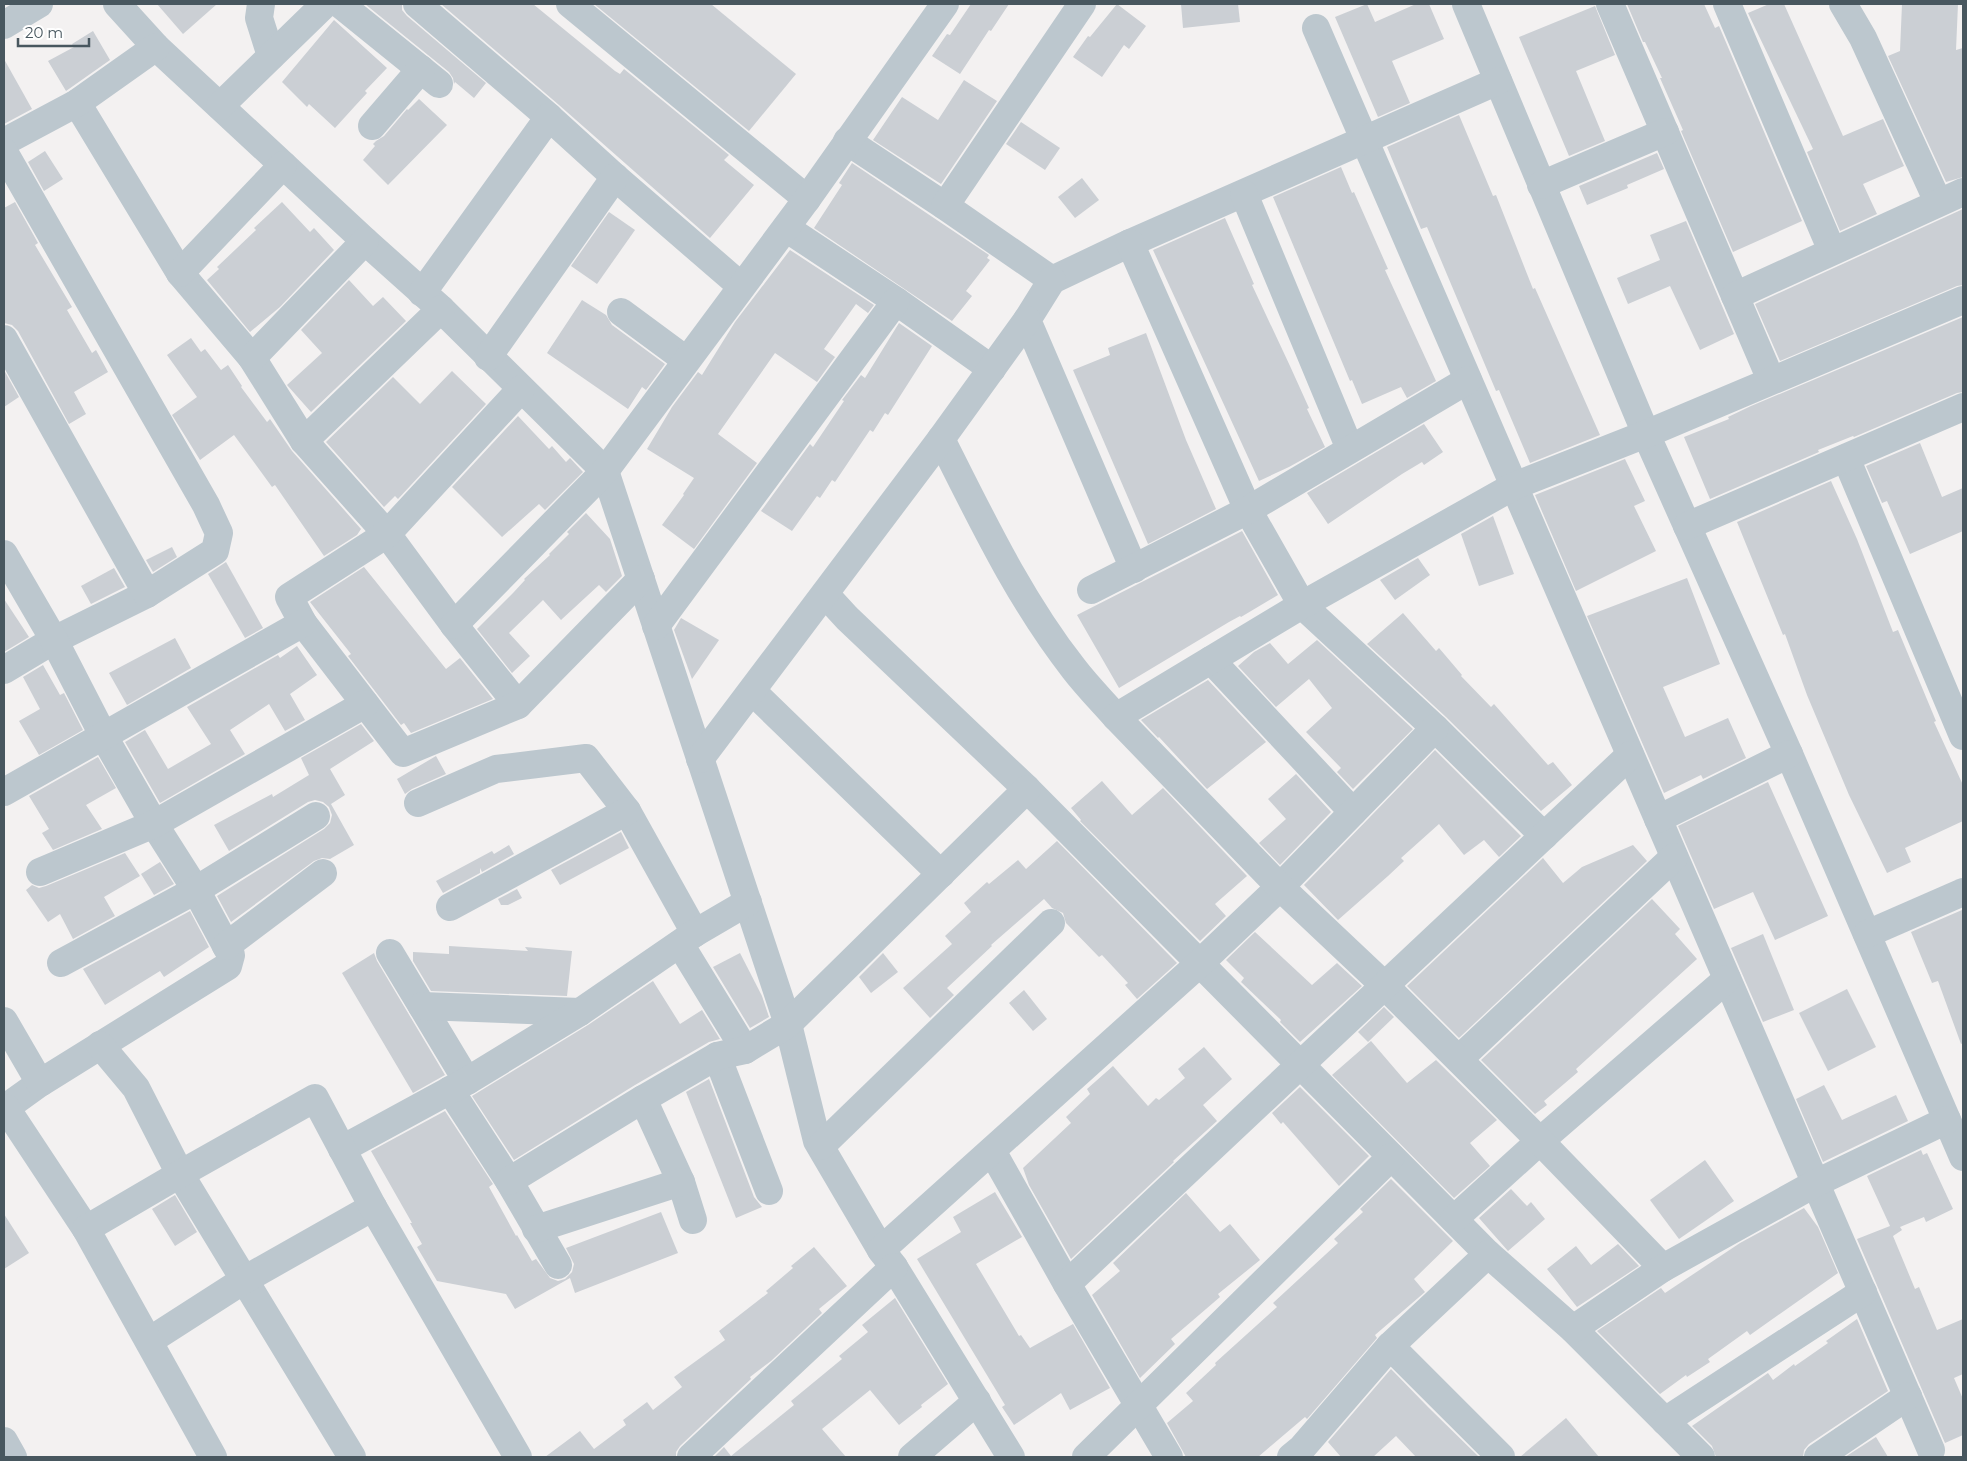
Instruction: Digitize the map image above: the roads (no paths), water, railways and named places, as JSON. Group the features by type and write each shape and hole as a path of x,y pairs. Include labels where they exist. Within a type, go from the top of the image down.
{"street":[{"path":"4,25 40,4"},
{"path":"118,4 156,47 432,301 605,471 788,1024 817,1140 887,1259 1012,1457"},
{"path":"260,4 259,18 271,56"},
{"path":"220,106 325,4"},
{"path":"340,4 430,77 372,126"},
{"path":"417,4 549,116 615,177 741,286"},
{"path":"570,4 807,199"},
{"path":"454,625 605,471 786,228 945,4"},
{"path":"945,206 1082,4"},
{"path":"1466,4 1646,434 1789,754 1963,1157"},
{"path":"1610,4 1771,380"},
{"path":"1727,4 1832,251"},
{"path":"1843,4 1863,38 1938,202"},
{"path":"1316,28 1931,1450"},
{"path":"4,142 77,104 156,47"},
{"path":"700,759 941,440 1027,320 1052,280 1130,243 1498,81"},
{"path":"77,104 180,273 252,358 304,441 387,534 454,625 518,705"},
{"path":"304,441 432,301 549,116"},
{"path":"1541,185 1665,132"},
{"path":"847,141 1052,280"},
{"path":"4,152 206,505 219,533 215,552 147,594 54,640 4,670"},
{"path":"180,273 283,165"},
{"path":"488,357 615,177"},
{"path":"1735,296 1963,192"},
{"path":"1244,194 1350,449"},
{"path":"786,228 896,301 992,369"},
{"path":"252,358 365,241"},
{"path":"1130,243 1248,510 1302,605 1435,728 1544,836"},
{"path":"1116,717 1302,605 1514,486 1646,434 1963,300"},
{"path":"656,626 896,301"},
{"path":"621,312 686,360"},
{"path":"1027,320 1134,569"},
{"path":"4,339 147,594"},
{"path":"1091,590 1248,510 1468,380"},
{"path":"521,389 387,534 290,597 303,623 403,753 518,705 641,579"},
{"path":"1687,526 1963,407"},
{"path":"941,440 993,540 1032,609 1074,669 1116,717 1280,887 1459,1059 1663,1268"},
{"path":"1846,458 1962,729"},
{"path":"4,554 54,640 103,735 154,824 196,890 231,955 228,966 40,1083 5,1109 86,1230 150,1341 213,1457"},
{"path":"824,594 1027,789 1198,964 1488,1254 1572,1330 1701,1457"},
{"path":"4,792 303,623"},
{"path":"1211,660 1353,812"},
{"path":"752,691 941,874"},
{"path":"40,872 154,824 365,704"},
{"path":"691,1457 992,1151 1280,887 1435,728"},
{"path":"1658,819 1789,754"},
{"path":"1067,1284 1630,755"},
{"path":"418,803 496,769 586,758 628,811 688,938 745,1050"},
{"path":"509,1181 717,1056 745,1050 788,1024 1027,789"},
{"path":"450,907 628,811"},
{"path":"62,963 196,890 316,816"},
{"path":"1459,1059 1674,857"},
{"path":"226,946 323,873"},
{"path":"1867,934 1963,892"},
{"path":"342,1149 458,1085 580,1012 688,938 748,902"},
{"path":"821,1146 1051,922"},
{"path":"390,953 422,1006 458,1085 509,1181 558,1265"},
{"path":"1454,1219 1540,1140 1727,979"},
{"path":"422,1006 580,1012"},
{"path":"4,1021 40,1083"},
{"path":"100,1045 136,1088 180,1174 352,1457"},
{"path":"717,1056 769,1191"},
{"path":"86,1230 180,1174 315,1098 373,1207 518,1457"},
{"path":"643,1099 681,1182 693,1220"},
{"path":"1572,1330 1663,1268 1816,1183 1947,1120"},
{"path":"992,1151 1067,1284 1170,1457"},
{"path":"1086,1457 1391,1157"},
{"path":"536,1229 681,1182"},
{"path":"150,1341 244,1280 373,1207"},
{"path":"1301,1454 1390,1346 1488,1254"},
{"path":"1665,1421 1862,1292"},
{"path":"1390,1346 1501,1457"},
{"path":"1818,1457 1908,1396"},
{"path":"912,1457 977,1401"},
{"path":"4,1441 13,1457"}]}
